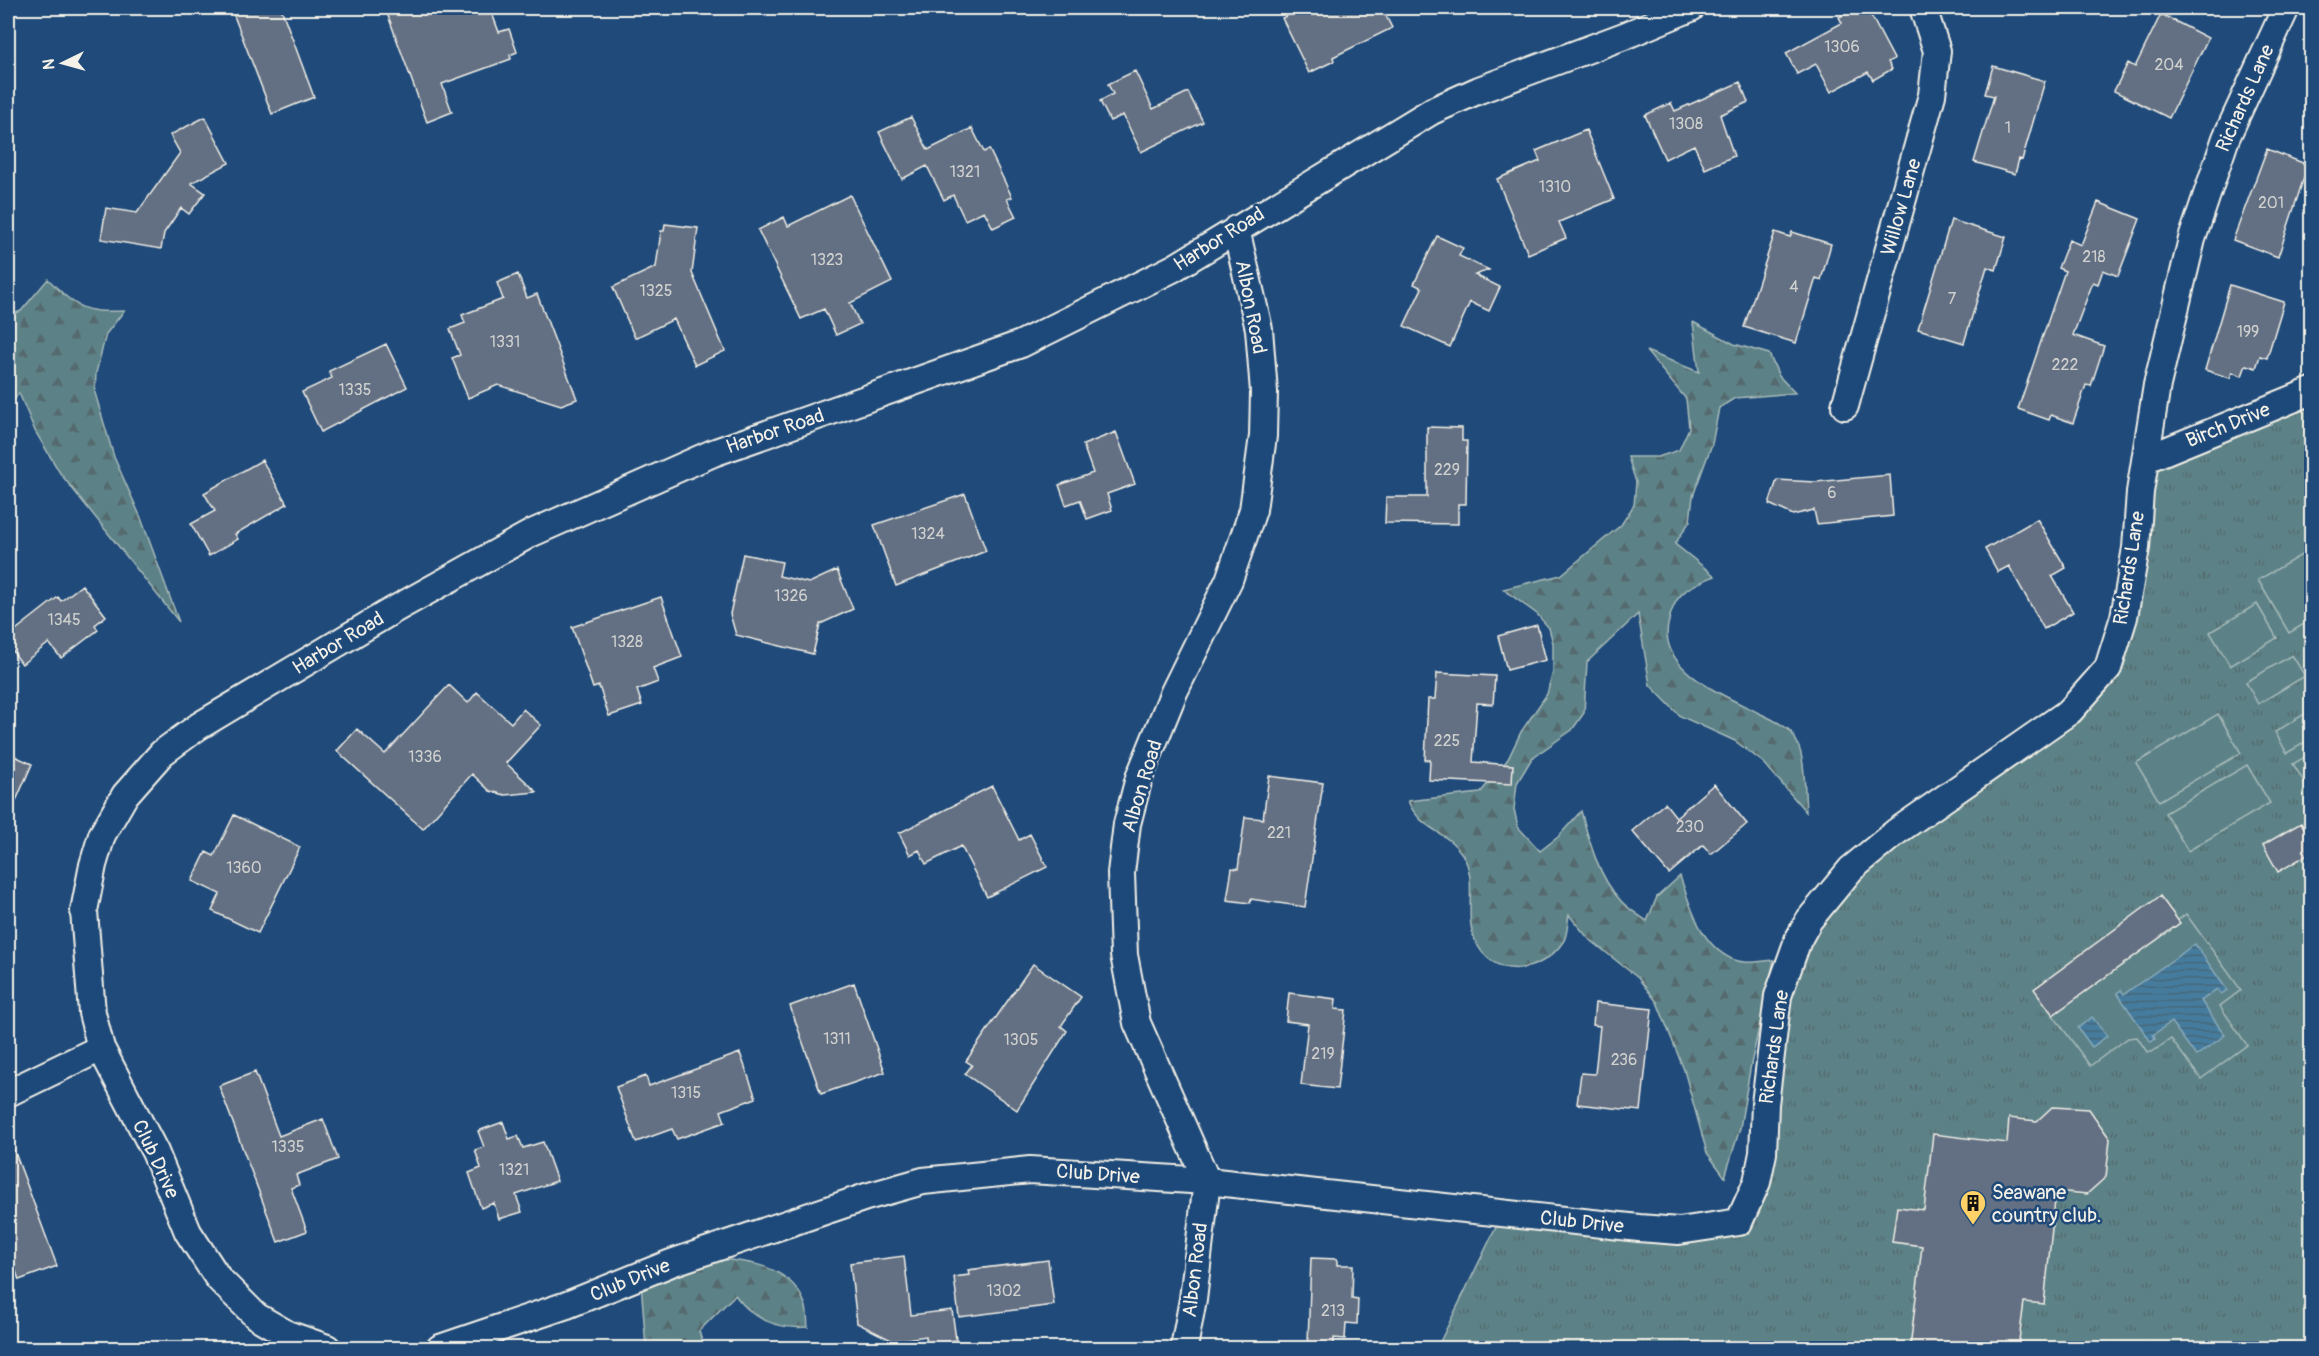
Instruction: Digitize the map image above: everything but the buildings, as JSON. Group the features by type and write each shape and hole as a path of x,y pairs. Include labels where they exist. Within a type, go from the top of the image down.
{"street":[{"name":"Harbor Road","path":"101,1048 92,1013 84,911 93,865 102,835 125,795 162,753 199,726 390,612 532,533 713,453 1022,344 1173,268 1431,111 1691,8"},
{"name":"Willow Lane","path":"1845,406 1932,95 1937,51 1923,8"},
{"name":"Richards Lane","path":"1757,1182 1763,1153 1765,1104 1778,996 1798,940 1809,920 1851,869 1896,832 2070,711 2108,668 2124,617 2136,548 2157,386 2192,239 2226,138 2286,8"},
{"name":"Albon Road","path":"1184,1348 1207,1181 1137,1023 1124,955 1121,873 1127,824 1139,778 1174,692 1229,580 1252,510 1263,436 1264,392 1259,329 1236,229"},
{"name":"Birch Drive","path":"2146,459 2311,389"},
{"path":"8,1094 101,1048"},
{"name":"Club Drive","path":"101,1048 154,1152 188,1232 218,1278 256,1316 287,1334 327,1348"},
{"name":"Club Drive","path":"440,1348 567,1305 671,1263 866,1197 923,1181 1030,1170 1207,1181 1679,1231 1739,1222 1757,1182"}],"green space":[{"path":"48,279 66,297 81,307 98,311 124,311 106,334 96,373 95,393 114,457 141,518 179,622 60,473 35,431 19,393 8,408 8,316 21,311"},
{"path":"1693,322 1734,344 1769,354 1779,376 1795,393 1735,398 1719,408 1712,444 1693,496 1690,521 1675,544 1715,576 1689,588 1678,598 1668,625 1668,641 1674,656 1684,669 1698,680 1730,699 1776,721 1791,732 1802,760 1806,812 1764,763 1735,741 1680,716 1650,685 1638,614 1587,662 1584,713 1572,730 1532,758 1517,783 1514,809 1518,827 1540,851 1558,837 1581,811 1591,847 1601,870 1613,892 1630,909 1647,921 1657,897 1680,876 1698,923 1704,934 1721,953 1742,962 1774,960 1751,1064 1740,1128 1725,1177 1707,1153 1684,1070 1657,1002 1638,978 1588,938 1569,915 1565,939 1554,953 1542,961 1517,968 1505,967 1493,962 1483,953 1472,930 1470,875 1462,854 1456,846 1419,818 1408,801 1480,793 1508,759 1521,732 1547,694 1553,672 1553,643 1549,628 1537,614 1503,589 1561,575 1621,525 1634,505 1636,482 1628,457 1658,457 1679,450 1689,428 1686,399 1646,351 1699,372"},
{"path":"2302,399 2312,416 2311,1348 1437,1348 1503,1213 1726,1229 1748,1201 1786,943 1864,849 2079,703 2114,654 2148,461"},
{"path":"2303,554 2311,569 2311,620 2289,633 2258,580"},
{"path":"2257,604 2277,638 2230,666 2210,632"},
{"path":"2292,655 2305,676 2258,704 2246,682"},
{"path":"2311,710 2311,739 2287,753 2275,732"},
{"path":"2218,714 2241,753 2159,801 2136,763"},
{"path":"2311,753 2311,782 2306,785 2293,764"},
{"path":"2247,765 2270,803 2188,851 2165,813"},
{"path":"2186,914 2241,990 2220,1006 2247,1045 2201,1079 2171,1039 2152,1052 2147,1052 2137,1037 2128,1038 2090,1066 2053,1015 2179,923 2178,920"},
{"path":"664,1258 744,1262 781,1274 795,1287 805,1304 808,1327 776,1325 750,1311 735,1295 699,1331 704,1348 646,1348 641,1283"}],"water":[{"path":"2195,944 2227,990 2221,994 2217,989 2201,1001 2225,1035 2196,1056 2171,1022 2153,1035 2155,1039 2151,1042 2117,993 2121,990 2124,994"},
{"path":"2092,1017 2107,1036 2092,1047 2078,1028"}],"place":[{"name":"Seawane country club.","path":"1973,1226"}]}
